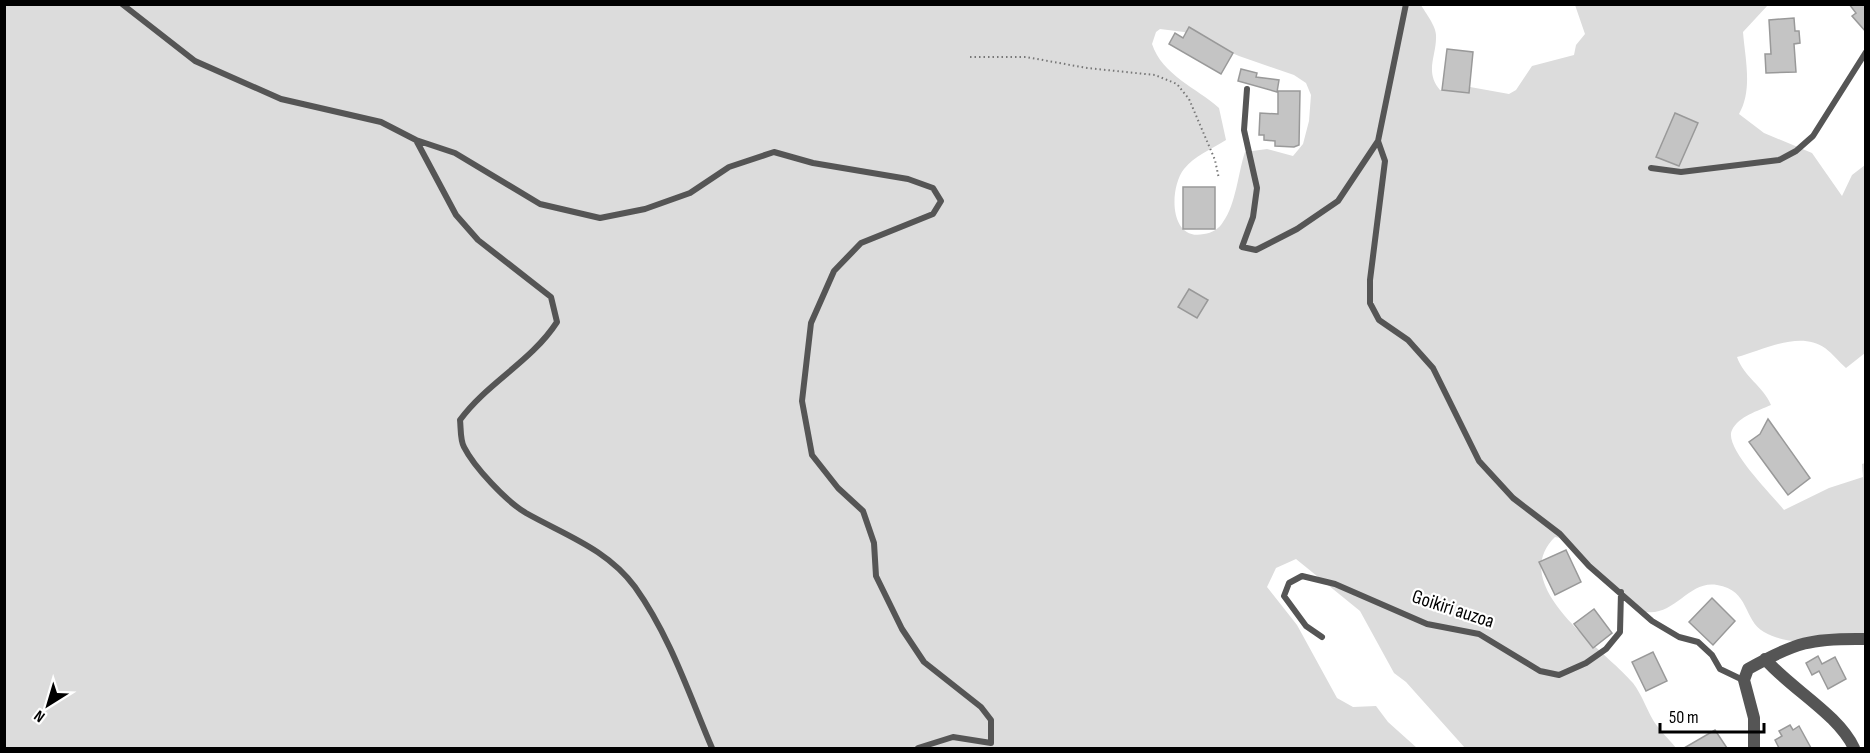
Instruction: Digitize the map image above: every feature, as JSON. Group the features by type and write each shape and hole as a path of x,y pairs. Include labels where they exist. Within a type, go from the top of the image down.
{"street":[{"path":"1754,748 1754,718 1744,680 1748,669 1802,642 1824,638 1866,639"},
{"path":"1765,660 1780,676 1847,733 1854,748"}],"lane":[{"path":"122,4 195,61 281,99 381,122 416,140 455,153 540,204 600,218 645,209 690,193 729,168 774,152 813,163 908,179 933,188 941,201 933,214 861,243 834,270 811,323 802,401 812,455 838,488 863,511 874,543 876,576 902,630 924,662 981,707 991,720 991,743 953,737 918,748"},
{"path":"1247,90 1244,130 1257,188 1253,217 1242,247 1256,250 1297,229 1338,201 1378,141 1406,4"},
{"path":"1651,168 1681,172 1779,160 1788,156 1813,136 1866,52"},
{"path":"416,140 456,215 478,240 551,297 557,322 538,349 474,401 467,410 460,420 463,446 493,484 525,512 574,536 600,554 634,587 672,650 711,748"},
{"path":"1378,141 1385,161 1370,280 1370,303 1379,320 1408,340 1433,368 1479,460 1513,498 1560,534 1588,566 1652,621 1678,637 1698,642 1712,655 1720,669 1744,680"},
{"name":"Goikiri auzoa","path":"1322,637 1306,626 1284,596 1289,584 1302,576 1335,584 1427,624 1479,634 1540,671 1559,675 1586,663 1606,649 1620,632 1621,592"}],"path":[{"path":"970,57 1026,57 1087,68 1155,75 1169,80 1184,90 1189,99 1215,160 1218,179"}],"shaded area":[{"path":"4,5 1421,5 1436,31 1432,70 1435,83 1440,90 1457,91 1470,87 1509,94 1516,90 1532,66 1574,55 1576,45 1585,34 1575,5 1768,5 1743,32 1747,84 1746,95 1739,114 1764,133 1812,153 1842,196 1852,175 1865,165 1865,353 1846,368 1825,348 1804,341 1781,343 1737,357 1744,370 1768,398 1771,405 1739,421 1732,430 1731,438 1741,459 1784,510 1829,488 1863,477 1862,464 1865,463 1865,641 1800,642 1775,637 1757,627 1735,593 1717,585 1698,588 1665,609 1646,612 1560,538 1555,537 1543,556 1542,576 1550,596 1583,635 1633,683 1655,724 1676,748 1465,748 1406,682 1394,673 1360,611 1296,559 1276,568 1267,587 1297,625 1337,698 1353,707 1376,706 1388,722 1417,748 5,748","holes":["1160,29 1184,32 1239,56 1294,75 1306,83 1311,95 1309,121 1303,144 1293,156 1267,149 1245,152 1227,215 1217,229 1204,234 1192,234 1184,230 1178,222 1175,212 1176,188 1188,164 1226,140 1219,108 1172,73 1157,55 1152,44 1156,32"]}],"building":[{"path":"1849,4 1866,4 1866,32 1852,16 1856,13"},
{"path":"1794,18 1795,31 1799,31 1800,43 1794,44 1796,72 1766,73 1765,54 1771,54 1769,20"},
{"path":"1189,27 1233,53 1221,74 1169,44 1175,33 1183,38"},
{"path":"1447,49 1473,52 1469,93 1442,90"},
{"path":"1241,69 1257,73 1256,77 1279,80 1277,92 1238,81"},
{"path":"1278,91 1300,91 1299,145 1294,147 1275,146 1275,141 1264,140 1264,135 1259,135 1260,113 1278,114"},
{"path":"1675,113 1698,123 1679,166 1656,157"},
{"path":"1183,187 1215,187 1215,229 1183,229"},
{"path":"1189,289 1208,300 1197,318 1178,307"},
{"path":"1768,419 1810,478 1788,495 1749,442 1760,434"},
{"path":"1566,550 1581,582 1555,595 1539,562"},
{"path":"1712,598 1735,621 1713,645 1689,622"},
{"path":"1594,609 1612,633 1593,648 1574,624"},
{"path":"1653,652 1667,681 1646,691 1632,662"},
{"path":"1818,656 1822,664 1835,657 1846,679 1828,689 1819,671 1812,675 1806,663"},
{"path":"1790,725 1793,730 1799,726 1811,748 1779,748 1775,740 1782,736 1779,731"},
{"path":"1715,730 1727,748 1684,748"}]}
